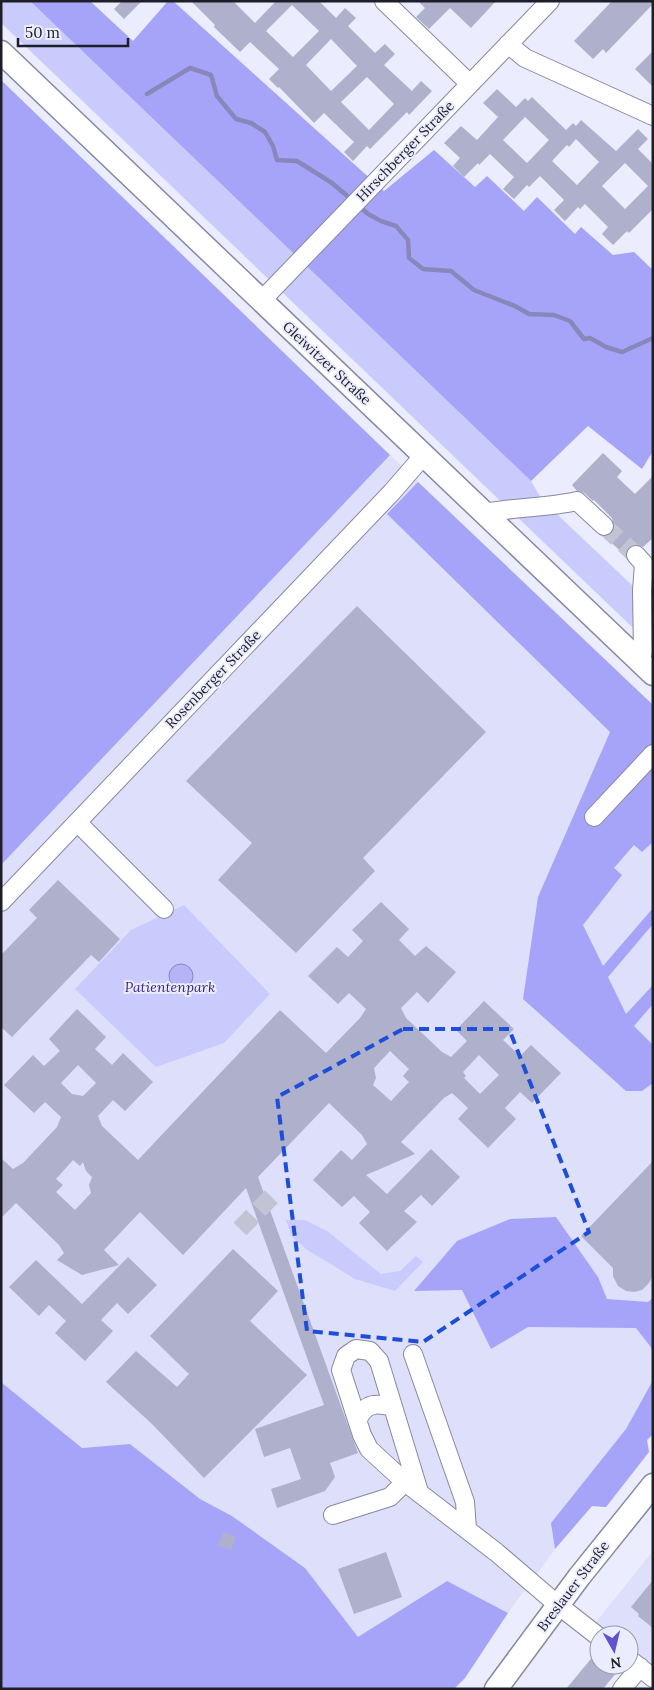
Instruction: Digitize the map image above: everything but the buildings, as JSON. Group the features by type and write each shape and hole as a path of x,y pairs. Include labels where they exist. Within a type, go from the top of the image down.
{"main road":[{"name":"Gleiwitzer Straße","path":"1,52 646,667"},
{"name":"Breslauer Straße","path":"496,1689 558,1605 653,1485"}],"street":[{"path":"384,1 470,84"},
{"name":"Hirschberger Straße","path":"261,301 550,1"},
{"path":"508,44 525,58 653,116"},
{"name":"Rosenberger Straße","path":"1,902 392,492 424,455"},
{"path":"484,513 521,507 554,506 577,501 604,526"},
{"path":"636,555 644,564 642,590 643,652 646,667"},
{"path":"594,817 653,754"},
{"path":"77,822 164,909"},
{"path":"419,1492 379,1361 370,1351 356,1349 346,1356 341,1370 362,1435 369,1449 405,1482 467,1529 589,1629"},
{"path":"413,1354 465,1502 467,1529"},
{"path":"358,1419 367,1407 378,1403 393,1407"},
{"path":"333,1515 390,1496 405,1482"},
{"path":"622,1689 640,1668"}],"highlighted area":[{"path":"403,1029 509,1029 589,1232 423,1342 307,1331 277,1097"}],"shaded area":[{"path":"30,1 90,1 133,41 168,1 173,1 384,191 434,150 475,187 487,176 524,211 537,197 575,234 581,227 613,255 634,252 653,270 653,451 642,469 588,426 531,481"},
{"path":"1,80 390,455 1,865"},
{"path":"390,455 653,705 653,1434 647,1440 649,1452 606,1507 592,1506 555,1549 508,1613 447,1581 358,1637 305,1568 232,1516 200,1499 130,1444 82,1448 1,1382 1,865"},
{"path":"418,482 653,705 653,842 642,852 634,845 614,868 622,875 583,925 603,966 653,908 653,924 608,977 626,1014 653,985 653,1004 634,1026 653,1045 653,1083 642,1091 626,1091 523,999 538,897 610,732 387,514"},
{"path":"181,964 186,965 192,971 192,981 186,987 181,988 176,987 170,981 169,976 170,971 176,965"},
{"path":"556,1217 598,1277 607,1299 648,1302 653,1298 653,1350 636,1328 528,1327 491,1349 462,1290 414,1291 457,1241 510,1219"},
{"path":"653,1378 653,1434 647,1440 649,1452 606,1507 592,1506 555,1549 551,1523 626,1429"},
{"path":"1,1382 82,1448 130,1444 200,1499 232,1516 305,1568 358,1637 447,1581 508,1613 465,1678 454,1689 1,1689"},
{"path":"653,1551 653,1668 639,1656 639,1625 600,1625 596,1622"}],"green space":[{"path":"1,1 30,1 531,481 542,500 653,605 653,647 1,23"},
{"name":"Patientenpark","path":"184,905 270,994 224,1043 156,1067 75,989 131,930"},
{"path":"286,1220 305,1220 327,1231 381,1274 400,1271 416,1256 423,1262 395,1291 355,1279 306,1249 292,1237"}],"waterway":[{"path":"147,94 190,68 211,75 217,96 236,119 251,123 265,132 273,146 277,160 297,161 332,183 352,200"},
{"path":"358,205 368,214 396,226 408,240 409,258 423,269 451,271 474,290 515,306 529,314 554,315 570,321 584,339 590,338 606,347 622,352 653,338"}],"tunnel":[{"path":"604,526 636,555"},
{"path":"240,1229 275,1193"}]}
